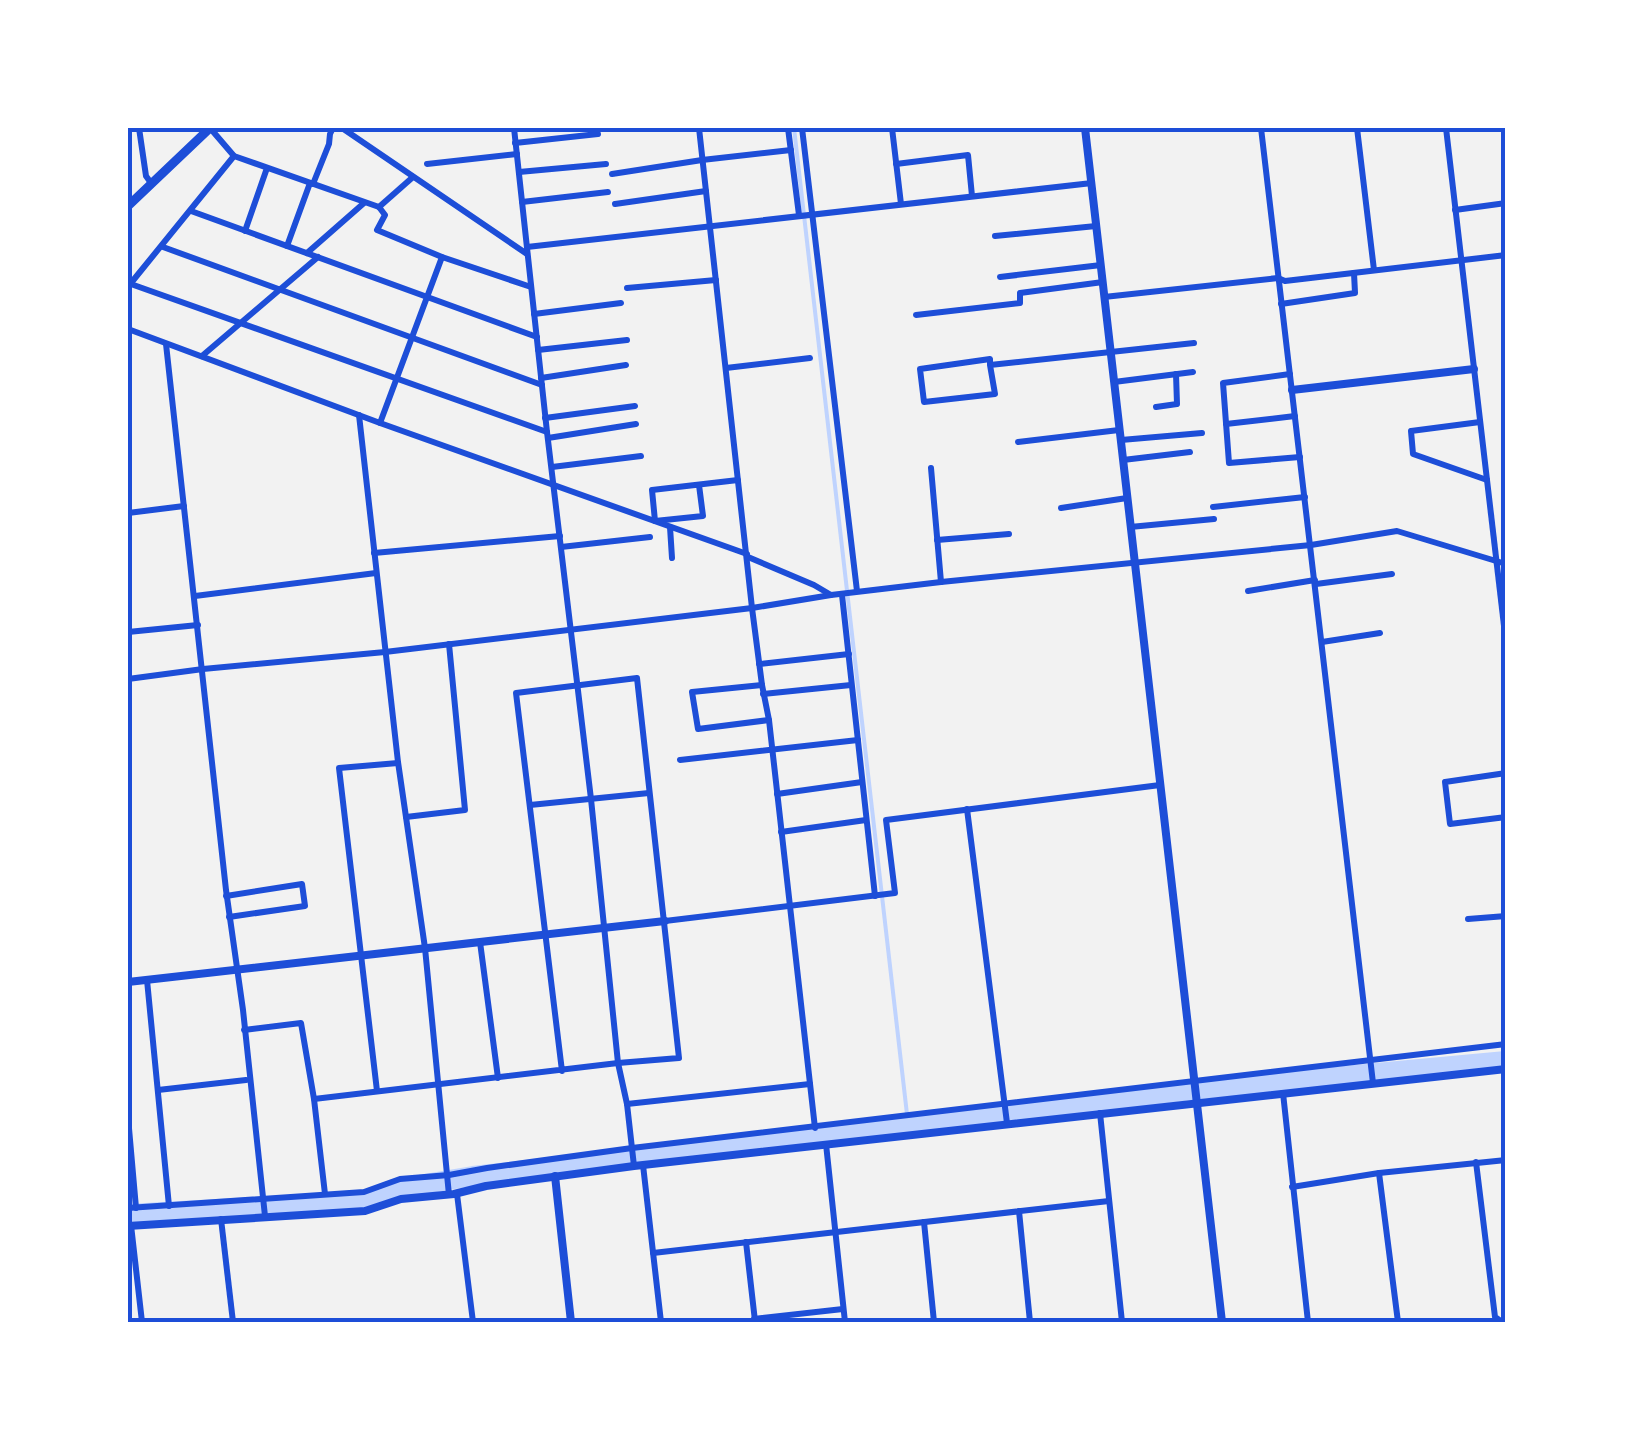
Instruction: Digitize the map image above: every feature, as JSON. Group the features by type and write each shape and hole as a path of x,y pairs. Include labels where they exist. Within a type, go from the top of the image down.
{"main road":[{"path":"128,206 210,128"}],"street":[{"path":"140,128 146,176 151,183"},
{"path":"210,128 234,156 379,207 385,215 377,230 442,257 531,286"},
{"path":"287,246 333,128"},
{"path":"342,128 527,250 710,225 1092,183"},
{"path":"514,128 618,1063 653,1252 661,1322"},
{"path":"698,128 816,1128"},
{"path":"788,128 799,216"},
{"path":"802,128 857,592"},
{"path":"892,128 901,204"},
{"path":"1085,128 1222,1322"},
{"path":"1261,128 1372,1081"},
{"path":"1358,128 1374,271"},
{"path":"1446,128 1506,643"},
{"path":"516,144 598,134"},
{"path":"612,174 791,150"},
{"path":"427,164 517,154"},
{"path":"896,164 968,155 972,196"},
{"path":"234,156 129,283 547,435 636,424"},
{"path":"518,172 606,164"},
{"path":"245,231 268,168"},
{"path":"379,207 413,177"},
{"path":"615,204 706,191"},
{"path":"522,202 608,192"},
{"path":"308,254 364,203"},
{"path":"1455,210 1506,204"},
{"path":"191,211 536,337"},
{"path":"994,236 1096,226"},
{"path":"162,246 541,382 626,365"},
{"path":"1104,297 1506,255"},
{"path":"201,357 318,257"},
{"path":"380,423 442,257"},
{"path":"1000,277 1101,265"},
{"path":"1281,304 1355,293 1354,273"},
{"path":"627,288 716,280"},
{"path":"916,315 1020,304 1020,294 1103,282"},
{"path":"534,314 621,302"},
{"path":"128,329 747,556 832,595"},
{"path":"538,350 627,340"},
{"path":"166,344 265,1214"},
{"path":"990,365 1194,344"},
{"path":"726,368 810,358"},
{"path":"990,359 990,365 995,394 924,402 920,369 990,359"},
{"path":"1292,390 1474,368"},
{"path":"1114,382 1193,372"},
{"path":"1156,407 1177,404 1176,374"},
{"path":"1290,374 1222,382 1230,463 1300,457"},
{"path":"545,418 636,406"},
{"path":"358,415 398,762 425,948 449,1176 473,1322"},
{"path":"1226,424 1295,416"},
{"path":"1480,422 1411,431 1412,454 1487,480"},
{"path":"1018,442 1202,432"},
{"path":"1123,460 1190,452"},
{"path":"552,467 641,456"},
{"path":"931,468 941,582"},
{"path":"655,522 652,490 738,480"},
{"path":"655,522 704,516 699,484"},
{"path":"1213,507 1305,497"},
{"path":"1061,508 1127,498"},
{"path":"128,512 184,506"},
{"path":"1130,527 1214,519"},
{"path":"670,527 672,558"},
{"path":"128,678 385,652 857,592 1311,544 1397,531 1506,564"},
{"path":"937,540 1009,534"},
{"path":"374,553 560,536"},
{"path":"561,547 650,537"},
{"path":"195,596 376,573"},
{"path":"1248,591 1392,574"},
{"path":"842,595 874,896"},
{"path":"128,632 198,625"},
{"path":"1322,642 1380,633"},
{"path":"406,817 466,810 449,644"},
{"path":"759,664 848,654"},
{"path":"314,1100 679,1058 637,678 516,692 562,1071"},
{"path":"768,720 698,729 692,692 852,685"},
{"path":"680,760 858,740"},
{"path":"377,1091 340,768 398,762"},
{"path":"1506,773 1445,782 1450,824 1506,818"},
{"path":"777,794 862,782"},
{"path":"128,982 895,893 886,820 1160,785"},
{"path":"530,805 649,793"},
{"path":"967,809 1007,1121"},
{"path":"781,832 866,820"},
{"path":"226,896 302,884 304,906 229,917"},
{"path":"1468,919 1506,916"},
{"path":"480,942 498,1078"},
{"path":"148,980 169,1206"},
{"path":"244,1030 301,1022 325,1194"},
{"path":"128,1117 132,1208 364,1192 400,1179 1506,1044"},
{"path":"142,1322 129,1225 365,1211 401,1200 637,1164 1196,1100 1506,1070"},
{"path":"158,1090 246,1080"},
{"path":"627,1104 810,1084"},
{"path":"1282,1093 1308,1322"},
{"path":"1100,1113 1122,1322"},
{"path":"826,1144 844,1322"},
{"path":"1292,1186 1506,1160"},
{"path":"1476,1162 1495,1317 1502,1322"},
{"path":"1380,1173 1398,1322"},
{"path":"555,1176 572,1322"},
{"path":"653,1252 1109,1201"},
{"path":"1020,1211 1030,1322"},
{"path":"221,1218 233,1322"},
{"path":"924,1222 934,1322"},
{"path":"746,1242 755,1321 843,1309"}],"waterway":[{"path":"794,128 908,1123"},
{"path":"128,1214 362,1201 394,1189 473,1176 1191,1090 1506,1061"}]}
